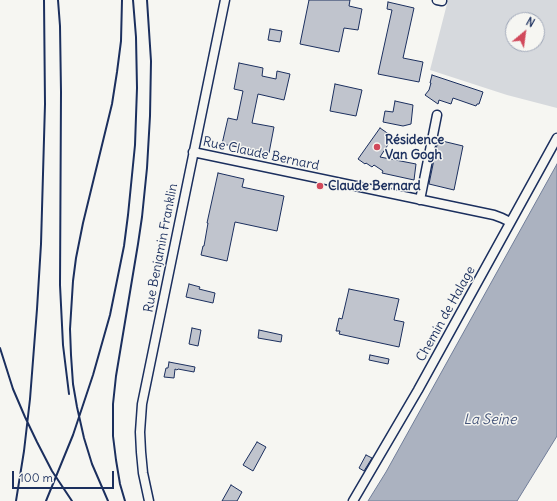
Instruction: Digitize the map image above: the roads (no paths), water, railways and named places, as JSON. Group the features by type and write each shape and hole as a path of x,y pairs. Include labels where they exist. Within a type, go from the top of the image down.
{"street":[{"name":"Rue Benjamin Franklin","path":"149,501 143,473 141,452 140,432 142,404 225,0"},
{"path":"420,200 437,115"},
{"name":"Chemin de Halage","path":"353,501 418,390 557,138"},
{"name":"Rue Claude Bernard","path":"193,152 494,215 510,222"}],"water":[{"name":"La Seine","path":"557,164 557,436 517,501 368,501 386,472"}],"railway":[{"path":"16,501 30,399 41,244 45,104 44,0"},
{"path":"58,0 61,92 60,285 63,345 69,394"},
{"path":"108,501 92,464 77,407 73,384 70,329 76,258 112,104 121,41 122,0"},
{"path":"46,501 73,435 93,375 110,315 124,246 135,145 137,88 136,37 133,0"},
{"path":"125,501 120,484 113,436 113,404 116,376 142,217 147,168 151,61 147,0"},
{"path":"0,348 13,389 25,417 52,471 72,501"}],"place":[{"name":"Résidence Van Gogh","path":"377,147"},
{"name":"Claude Bernard","path":"320,186"}]}
